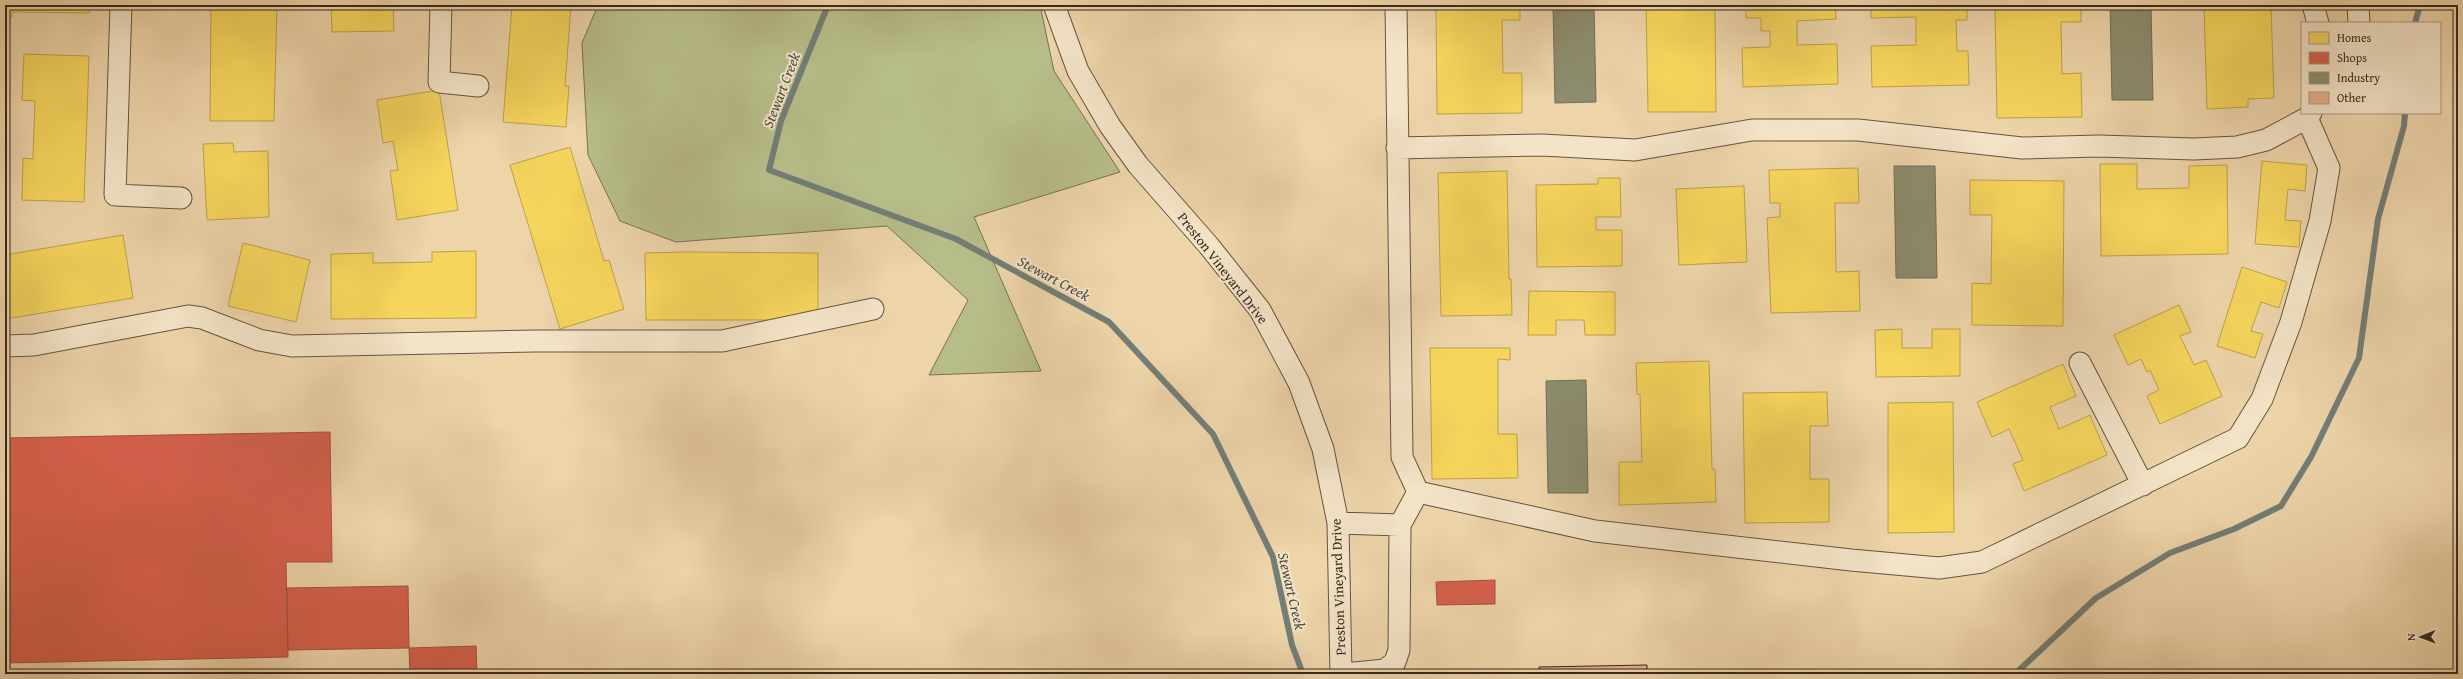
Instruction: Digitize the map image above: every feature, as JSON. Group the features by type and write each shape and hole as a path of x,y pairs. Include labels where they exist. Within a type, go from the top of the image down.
{"street":[{"path":"120,5 115,195 181,198"},
{"path":"441,5 438,82 478,86"},
{"name":"Preston Vineyard Drive","path":"1054,5 1078,71 1110,126 1138,165 1209,246 1260,310 1299,383 1323,448 1338,523 1340,674"},
{"path":"1396,5 1402,457 1418,492"},
{"path":"2313,5 2318,22"},
{"path":"2358,5 2359,22"},
{"path":"1397,148 1542,145 1634,150 1752,130 1858,130 2022,148 2099,146 2194,149 2237,147 2266,140 2309,115 2329,168 2320,221 2295,308 2262,399 2238,438 1982,562 1939,568 1851,560 1595,531 1418,492"},
{"path":"5,346 41,344 188,316 202,318 259,340 292,346 535,341 722,341 873,309"},
{"path":"2080,363 2143,485"},
{"path":"1344,674 1385,670 1396,662 1399,650 1400,525 1418,492"},
{"path":"1338,523 1400,525"}],"green space":[{"path":"598,5 1040,5 1054,71 1120,172 974,217 1041,371 929,375 968,300 887,226 676,242 620,221 588,155 582,43"}],"building: Homes":[{"path":"5,5 90,5 90,13 12,12 12,17 5,17"},
{"path":"211,5 277,5 274,121 210,121"},
{"path":"331,5 393,5 394,31 332,32"},
{"path":"512,5 571,5 565,86 569,86 566,127 503,122"},
{"path":"1436,5 1520,5 1520,20 1502,20 1503,73 1522,73 1522,113 1437,114"},
{"path":"1646,5 1715,5 1716,112 1648,112"},
{"path":"1746,5 1835,5 1836,19 1797,21 1797,45 1837,44 1838,84 1743,87 1742,48 1770,47 1770,31 1761,31 1761,18 1746,18"},
{"path":"1871,5 1967,5 1967,20 1956,20 1957,51 1968,51 1969,85 1872,87 1871,46 1916,45 1916,17 1871,18"},
{"path":"1995,5 2081,5 2081,22 2061,22 2062,74 2081,73 2082,117 1997,118"},
{"path":"2185,5 2271,5 2274,98 2248,99 2248,107 2207,109 2204,6"},
{"path":"24,54 89,56 84,202 22,200 23,158 33,159 35,101 22,100"},
{"path":"439,90 458,210 397,220 390,171 398,170 393,141 383,143 377,100"},
{"path":"233,143 234,152 268,151 269,217 207,220 203,144"},
{"path":"570,147 604,261 609,260 624,309 560,329 510,165"},
{"path":"2262,161 2307,165 2305,191 2288,189 2285,220 2301,221 2299,247 2255,244"},
{"path":"2100,164 2137,164 2137,189 2189,188 2189,166 2227,165 2228,254 2101,256"},
{"path":"1858,168 1859,203 1835,203 1836,272 1859,271 1860,311 1771,313 1767,218 1780,217 1780,203 1770,203 1769,170"},
{"path":"1507,171 1509,279 1511,279 1512,315 1441,316 1438,173"},
{"path":"1598,178 1620,178 1621,217 1596,217 1596,230 1622,230 1622,266 1537,267 1536,185 1598,184"},
{"path":"1970,180 2064,181 2063,326 1972,325 1972,283 1991,284 1992,215 1970,215"},
{"path":"1744,186 1747,262 1679,265 1676,189"},
{"path":"123,235 133,298 5,319 5,255"},
{"path":"243,243 310,260 296,322 228,306"},
{"path":"476,251 476,318 331,319 331,254 373,253 373,263 432,262 432,252"},
{"path":"645,253 818,253 818,320 646,320"},
{"path":"2242,267 2287,282 2279,308 2261,302 2251,331 2263,334 2255,358 2217,346"},
{"path":"1529,291 1615,292 1615,335 1585,335 1584,320 1556,320 1556,335 1528,335"},
{"path":"2179,305 2191,332 2180,336 2194,365 2206,360 2222,396 2160,424 2147,396 2159,390 2150,370 2147,372 2141,359 2128,365 2114,335"},
{"path":"1902,329 1902,348 1932,348 1932,329 1960,329 1960,376 1876,377 1875,330"},
{"path":"1430,348 1510,348 1510,360 1498,359 1498,434 1517,434 1518,478 1432,479"},
{"path":"1709,361 1712,469 1715,469 1716,502 1619,505 1619,462 1642,462 1640,394 1637,394 1636,363"},
{"path":"2063,364 2076,396 2050,407 2059,429 2090,415 2107,455 2024,491 2013,464 2023,460 2009,429 1992,437 1977,402"},
{"path":"1827,392 1828,426 1810,426 1810,479 1829,479 1829,522 1745,523 1743,393"},
{"path":"1953,402 1954,532 1888,533 1888,403"}],"building: Shops":[{"path":"330,432 332,562 286,562 288,657 5,663 5,438"},
{"path":"1495,580 1495,604 1437,605 1436,582"},
{"path":"408,586 409,648 288,650 287,588"},
{"path":"476,646 477,674 410,674 409,648"}],"building: Industry":[{"path":"1553,5 1594,5 1596,102 1555,103"},
{"path":"2110,5 2151,5 2153,100 2112,100"},
{"path":"1894,166 1935,166 1937,278 1896,278"},
{"path":"1586,380 1588,493 1548,493 1546,381"}],"building: Other":[{"path":"1647,665 1647,674 1539,674 1539,667"}],"waterway":[{"name":"Stewart Creek","path":"828,5 781,121 769,170 956,239 1109,322 1213,434 1273,557 1292,645 1303,674"},
{"path":"2415,22 2420,5"},
{"path":"2015,674 2096,598 2170,553 2234,529 2281,506 2311,457 2359,358 2378,219 2404,126 2405,114"}]}
